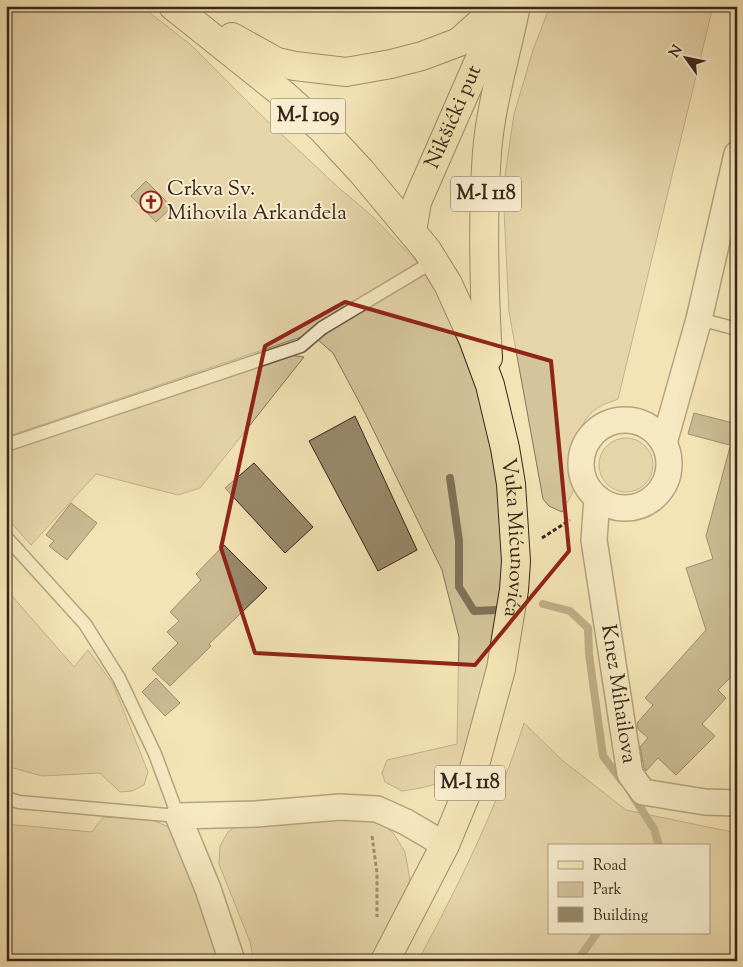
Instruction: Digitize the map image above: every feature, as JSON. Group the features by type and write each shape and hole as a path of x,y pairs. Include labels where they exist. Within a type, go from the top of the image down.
{"main road":[{"path":"180,12 277,62 346,72 406,60 459,42 499,6"},
{"name":"Nikšićki put","path":"412,231 417,202 436,157 481,56 507,6"},
{"name":"M-I 118","path":"490,385 484,275 487,152 493,110 516,6"},
{"name":"M-I 109","path":"180,12 283,94 322,129 412,231"},
{"name":"Vuka Mićunovića","path":"385,961 446,845 469,787 502,669 514,590 516,561 511,484 490,385 448,284 428,250 412,231"}],"street":[{"path":"664,443 699,319 737,154"},
{"path":"630,420 644,424 655,432 664,443 668,457 668,472 663,486 653,498 640,506 625,508 596,504 582,473 581,459 585,445 603,425 630,420"},
{"name":"Knez Mihailova","path":"596,504 594,540 630,774 643,792 705,802 737,803"},
{"path":"232,961 208,890 178,816 256,814 340,807 377,809 406,822 446,845"}],"lane":[{"path":"6,445 301,346 322,328 434,261"},
{"path":"699,319 737,329"},
{"path":"6,537 85,624 120,678 155,754 178,816 19,802 6,798"}],"path":[{"path":"539,540 596,504"},
{"path":"365,808 373,838 377,925"}],"highlighted area":[{"path":"345,302 551,361 569,551 475,665 255,653 221,548 265,346"}],"green space":[{"path":"6,6 141,6 190,44 260,114 339,188 372,216 426,271 450,316 474,370 500,477 507,584 467,755 459,768 440,783 402,791 385,782 382,773 387,760 457,744 459,637 442,570 364,411 333,353 318,340 301,337 6,437"},
{"path":"550,6 713,6 618,399 601,406 591,413 580,430 576,450 579,481 562,512 549,506 543,499 509,312 503,190 514,114 533,50"},
{"path":"288,355 304,357 200,488 178,495 96,474 31,545 6,517 6,451"},
{"path":"621,438 631,438 641,442 649,450 653,465 649,480 641,488 631,492 621,492 611,488 603,480 599,470 599,460 603,450 611,442"},
{"path":"6,589 74,667 88,650 113,684 148,772 144,785 132,791 120,792 100,773 42,776 6,766"},
{"path":"524,723 562,760 626,810 737,833 737,961 418,961 477,844 502,784"},
{"path":"103,817 153,820 175,830 224,961 6,961 6,824 92,832"},
{"path":"376,818 394,834 405,852 410,880 399,907 371,961 254,961 250,942 219,864 220,846 228,832 241,822"}],"building":[{"name":"Crkva Sv. Mihovila Arkanđela","path":"146,181 172,207 156,222 131,196"},
{"path":"694,413 737,424 737,447 688,434"},
{"path":"355,416 417,550 378,571 309,441"},
{"path":"730,447 737,448 737,671 718,690 726,698 702,724 715,736 676,775 658,758 646,771 640,747 648,738 638,729 637,723 653,705 645,698 706,630 686,568 713,559 706,536"},
{"path":"254,463 313,527 285,553 225,488"},
{"path":"71,503 97,523 67,560 49,546 54,541 46,535"},
{"path":"224,545 267,588 209,644 211,646 170,686 152,669 178,643 167,632 179,621 170,612 201,580 196,574"},
{"path":"156,678 180,703 165,716 142,692"}],"waterway":[{"path":"450,478 459,541 459,587 474,611 496,610"},
{"path":"543,604 570,611 588,628 589,654 603,756 622,781"},
{"path":"631,793 654,829 658,844"},
{"path":"577,961 596,934"}],"place":[{"name":"Crkva Sv. Mihovila Arkanđela","path":"151,202"}]}
